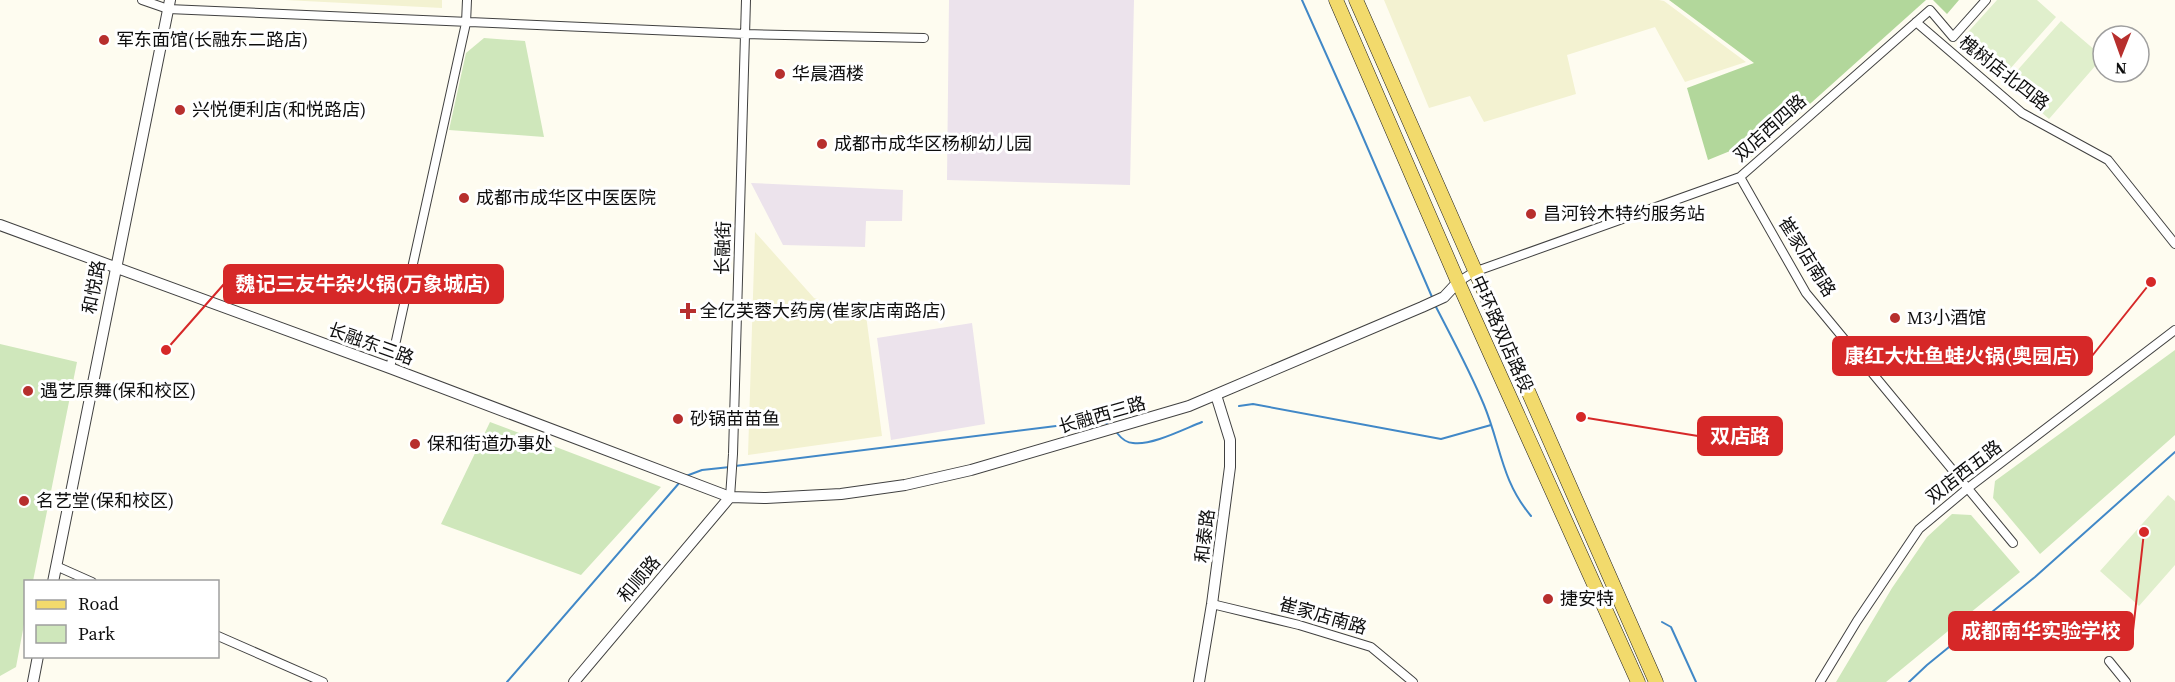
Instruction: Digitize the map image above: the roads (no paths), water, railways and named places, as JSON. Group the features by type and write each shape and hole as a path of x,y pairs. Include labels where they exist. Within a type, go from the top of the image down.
{"main road":[{"name":"中环路双店路段","path":"1336,0 1458,282 1638,682"},
{"name":"中环路双店路段","path":"1356,0 1656,682"}],"street":[{"path":"142,0 169,4 466,23 745,34 924,38"},
{"path":"390,368 466,23 467,0"},
{"name":"长融街","path":"730,497 733,476 747,0"},
{"path":"1916,22 1930,10 1953,37 1986,0"},
{"name":"和悦路","path":"53,580 169,4"},
{"name":"双店西四路","path":"1458,282 1474,272 1740,177 1916,22"},
{"name":"槐树店北四路","path":"1916,22 2022,113 2108,160 2175,244"},
{"name":"崔家店南路","path":"1740,177 1806,294 2013,543"},
{"name":"长融东三路","path":"0,225 390,368 730,497"},
{"name":"长融西三路","path":"730,497 766,498 841,494 905,485 971,470 1189,406 1444,297 1458,282"},
{"name":"双店西五路","path":"1820,682 1857,621 1919,529 1968,488 2175,330"},
{"name":"和泰路","path":"1198,682 1212,604 1230,467 1230,440 1216,395"},
{"name":"和顺路","path":"574,682 730,497"},
{"path":"56,566 88,580"},
{"name":"崔家店南路","path":"1212,604 1299,625 1371,647 1413,682"},
{"path":"219,636 323,682"},
{"path":"33,682 38,658"},
{"path":"2109,661 2127,682"}],"waterway":[{"path":"1302,0 1432,297"},
{"path":"1435,305 1484,405 1507,476 1521,503 1531,516"},
{"path":"1239,406 1253,404 1441,439 1491,425"},
{"path":"735,466 1095,421 1107,423"},
{"path":"1117,433 1128,442 1149,442 1202,422"},
{"path":"1909,682 2035,577 2175,452"},
{"path":"686,476 702,470 730,467"},
{"path":"507,682 680,482"},
{"path":"1662,622 1671,627 1696,682"}],"place":[{"name":"军东面馆(长融东二路店)","path":"104,40"},
{"name":"华晨酒楼","path":"780,74"},
{"name":"兴悦便利店(和悦路店)","path":"180,110"},
{"name":"成都市成华区杨柳幼儿园","path":"822,144"},
{"name":"成都市成华区中医医院","path":"464,198"},
{"name":"昌河铃木特约服务站","path":"1531,214"},
{"name":"康红大灶鱼蛙火锅(奥园店)","path":"2151,282"},
{"name":"全亿芙蓉大药房(崔家店南路店)","path":"688,311"},
{"name":"M3小酒馆","path":"1895,318"},
{"name":"魏记三友牛杂火锅(万象城店)","path":"166,350"},
{"name":"遇艺原舞(保和校区)","path":"28,391"},
{"name":"双店路","path":"1581,417"},
{"name":"砂锅苗苗鱼","path":"678,419"},
{"name":"保和街道办事处","path":"415,444"},
{"name":"名艺堂(保和校区)","path":"24,501"},
{"name":"成都南华实验学校","path":"2144,532"},
{"name":"捷安特","path":"1548,599"}]}
